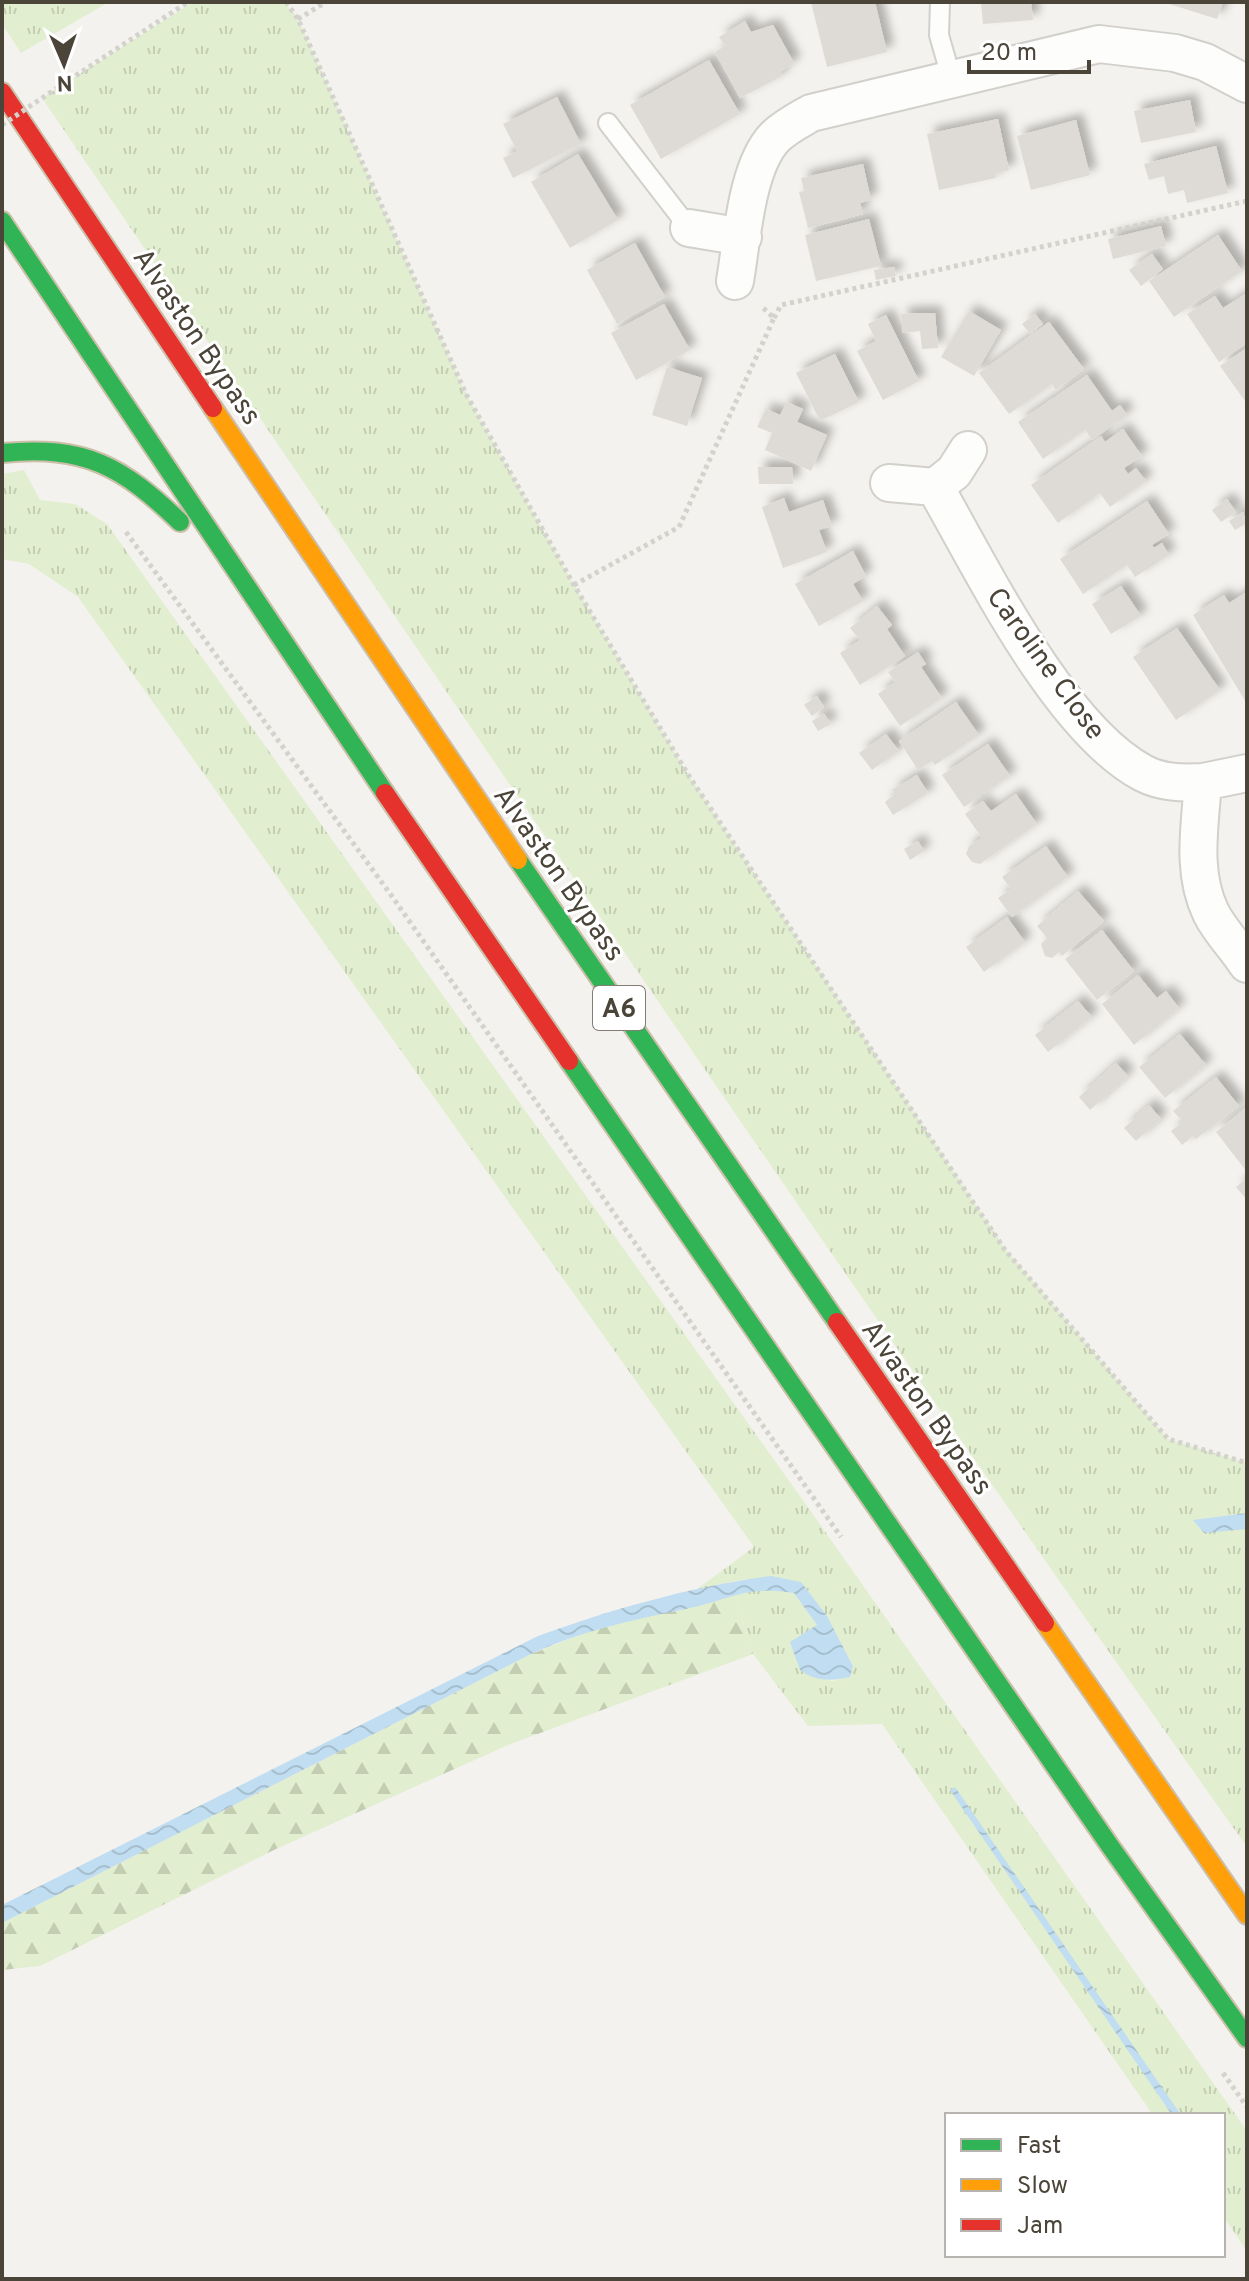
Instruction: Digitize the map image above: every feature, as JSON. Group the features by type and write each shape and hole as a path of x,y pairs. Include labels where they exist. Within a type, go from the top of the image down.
{"highway":[{"name":"Alvaston Bypass","path":"2,92 434,739 1247,1915"},
{"name":"A6","path":"2,221 246,589 1110,1846 1247,2038"},
{"path":"2,453 73,452 116,466 144,486 246,589"}],"street":[{"path":"735,281 755,177 764,153 773,138 811,113 951,77 1110,44 1175,53 1205,62 1247,84"},
{"path":"689,228 743,237"},
{"path":"889,483 935,487 954,472 968,450"},
{"name":"Caroline Close","path":"935,487 989,584 1036,658 1096,738 1144,773 1163,781 1224,781 1247,773"},
{"path":"1203,782 1198,860 1201,882 1212,914 1247,964"}],"lane":[{"path":"940,2 939,35 951,77"},
{"path":"608,123 689,228"}],"path":[{"path":"2,125 188,2"},
{"path":"286,2 298,19 466,394 574,585 689,776 1005,1250 1168,1439 1247,1463"},
{"path":"298,19 326,2"},
{"path":"574,585 679,527 781,305 1247,201"},
{"path":"735,281 774,318"},
{"path":"119,523 391,895 845,1542"},
{"path":"1219,2068 1247,2107"}],"green space":[{"path":"2,2 109,2 21,53 2,24"},
{"path":"193,2 284,2 298,19 466,394 574,585 689,776 1006,1250 1168,1439 1247,1463 1247,1847 791,1194 42,98"},
{"path":"24,470 40,500 75,504 107,524 812,1513 1247,2131 1247,2251 1225,2219 1225,2113 1152,2113 882,1724 808,1726 753,1654 734,1593 764,1588 794,1593 817,1625 804,1673 832,1681 848,1677 853,1666 827,1616 801,1583 760,1578 733,1581 693,1592 754,1547 78,597 29,564 2,559 2,474"},
{"path":"734,1593 753,1654 508,1745 276,1849 40,1966 2,1970 2,1923 531,1654 605,1625 689,1608"}],"water":[{"path":"1247,1513 1247,1529 1204,1533 1193,1520"},
{"path":"771,1576 801,1582 827,1616 853,1666 850,1677 824,1680 800,1670 790,1642 817,1625 794,1593 750,1592 607,1627 531,1654 2,1923 2,1905 538,1636 653,1600"},
{"path":"955,1787 1180,2113 1171,2113 950,1790"}],"building":[{"path":"811,2 875,2 887,52 827,67"},
{"path":"981,2 1031,2 1033,20 983,24"},
{"path":"1163,2 1223,2 1217,19"},
{"path":"745,21 751,32 773,25 794,63 780,72 782,76 740,98 715,52 725,46 719,37"},
{"path":"709,60 740,114 661,159 630,105"},
{"path":"557,97 581,144 513,178 503,158 517,151 503,124"},
{"path":"1190,100 1196,132 1141,143 1134,111"},
{"path":"998,119 1009,170 995,174 996,178 939,190 927,134"},
{"path":"1076,120 1090,175 1031,190 1017,136"},
{"path":"1216,146 1228,193 1187,203 1184,190 1168,194 1164,176 1149,180 1144,164"},
{"path":"578,154 618,220 570,248 531,182"},
{"path":"863,164 871,200 860,203 863,214 808,228 799,192 804,191 801,178"},
{"path":"869,219 881,266 816,281 805,235"},
{"path":"1161,226 1166,246 1113,259 1108,239"},
{"path":"1218,235 1242,271 1174,317 1149,281"},
{"path":"635,243 665,297 617,324 587,270"},
{"path":"1152,254 1163,269 1141,286 1129,270"},
{"path":"894,267 896,276 876,280 874,270"},
{"path":"1247,293 1247,343 1219,362 1187,314 1215,296 1223,308"},
{"path":"664,304 690,350 636,380 611,333"},
{"path":"969,311 1001,330 974,376 941,357"},
{"path":"935,313 938,348 922,349 920,331 903,333 901,314"},
{"path":"1035,314 1043,324 1030,334 1022,324"},
{"path":"886,315 919,381 883,400 857,351 876,341 868,324"},
{"path":"1049,322 1084,369 1056,390 1052,384 1009,414 979,373"},
{"path":"1247,348 1247,404 1220,366"},
{"path":"835,354 859,402 820,421 796,373"},
{"path":"667,367 702,378 687,426 652,415"},
{"path":"1087,375 1112,411 1120,405 1127,415 1092,440 1085,430 1043,459 1018,422"},
{"path":"787,402 803,409 797,422 827,435 811,471 765,450 772,433 757,427 766,409 780,415"},
{"path":"1123,429 1142,456 1124,468 1128,474 1136,468 1146,481 1110,507 1100,493 1058,523 1031,485 1101,436 1105,442"},
{"path":"758,467 792,467 793,484 759,484"},
{"path":"784,498 789,512 823,500 832,526 819,530 827,552 783,568 762,507"},
{"path":"1227,499 1236,512 1221,522 1212,510"},
{"path":"1147,501 1169,534 1152,545 1154,548 1162,543 1169,555 1135,577 1127,565 1083,594 1060,559"},
{"path":"1243,512 1247,523 1235,530 1229,521"},
{"path":"853,551 866,576 853,584 863,601 819,626 795,584"},
{"path":"1121,586 1141,616 1111,634 1092,604"},
{"path":"1245,593 1247,704 1193,615 1224,595 1229,603"},
{"path":"877,606 892,625 887,629 905,656 860,685 840,653 860,640 850,628"},
{"path":"1177,628 1220,690 1176,720 1133,657"},
{"path":"918,652 926,664 921,667 942,698 900,726 878,694 895,682 888,672"},
{"path":"817,696 824,707 812,716 804,705"},
{"path":"956,702 979,735 935,765 932,761 918,770 899,741"},
{"path":"824,714 831,724 818,731 812,721"},
{"path":"886,734 899,751 872,770 859,753"},
{"path":"988,744 1010,776 964,807 942,775"},
{"path":"917,775 928,793 893,815 885,802 895,794 892,790"},
{"path":"1016,794 1037,824 980,864 972,862 966,854 969,846 982,838 965,814 983,801 991,811"},
{"path":"918,841 924,851 910,860 904,849"},
{"path":"1046,846 1068,877 1012,917 998,898 1011,889 1002,877"},
{"path":"1078,891 1104,921 1062,956 1059,952 1052,958 1045,956 1041,944 1047,938 1037,926"},
{"path":"1007,917 1025,942 984,972 966,947"},
{"path":"1102,930 1134,971 1097,1000 1065,959"},
{"path":"1138,975 1157,998 1166,991 1179,1008 1134,1045 1102,1004"},
{"path":"1078,1001 1092,1017 1048,1052 1035,1035"},
{"path":"1180,1034 1206,1065 1165,1098 1139,1067"},
{"path":"1116,1063 1128,1076 1090,1110 1079,1097"},
{"path":"1216,1077 1239,1106 1196,1139 1193,1136 1182,1145 1171,1131 1183,1122 1173,1111"},
{"path":"1149,1105 1161,1119 1136,1141 1124,1128"},
{"path":"1247,1107 1247,1172 1216,1132"},
{"path":"1247,1178 1247,1200 1236,1187"}],"traffic: fast":[{"path":"2,221 385,793"},
{"path":"2,453 57,453 100,464 139,486 180,522"},
{"path":"518,860 837,1322"},
{"path":"569,1061 1110,1846 1247,2038"}],"traffic: slow":[{"path":"213,408 518,860"},
{"path":"1045,1623 1247,1915"}],"traffic: jam":[{"path":"2,92 213,408"},
{"path":"385,793 569,1061"},
{"path":"837,1322 1045,1623"}]}
